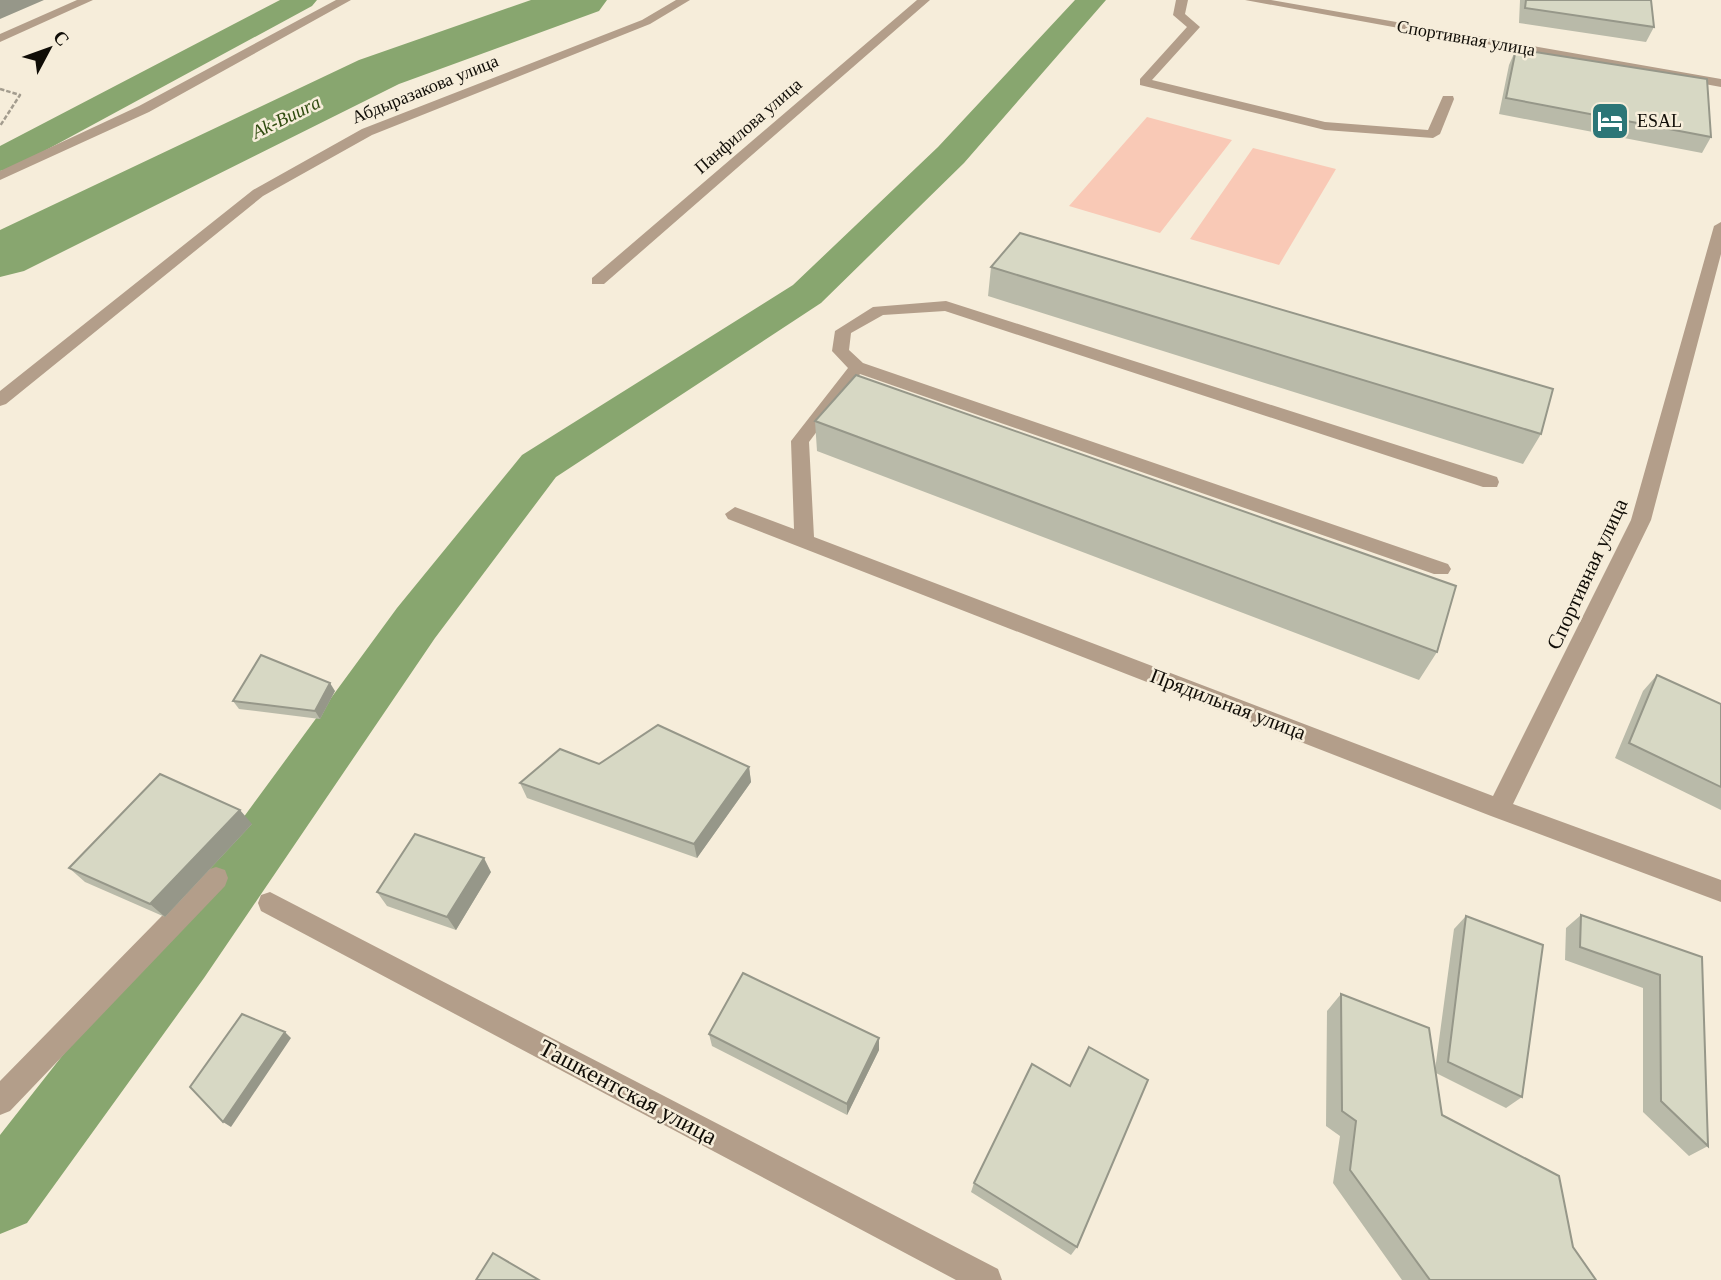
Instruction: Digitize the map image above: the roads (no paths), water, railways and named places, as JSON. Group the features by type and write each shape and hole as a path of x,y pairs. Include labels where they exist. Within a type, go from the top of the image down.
{"street":[{"path":"0,38 87,0"},
{"path":"0,176 144,108 345,0"},
{"name":"Абдыразакова улица","path":"0,400 258,192 367,132 646,22 684,0"},
{"name":"Панфилова улица","path":"598,281 924,0"},
{"path":"1182,0 1179,15 1194,27 1144,82 1325,126 1433,134 1448,99"},
{"name":"Спортивная улица","path":"1251,0 1721,83"},
{"name":"Спортивная улица","path":"1499,809 1641,520 1721,226"},
{"path":"1441,569 858,367 840,351 843,331 879,310 946,306 1490,482"},
{"path":"803,540 800,440 858,367"},
{"name":"Прядильная улица","path":"735,514 1499,809 1721,891"},
{"path":"0,1101 216,878"},
{"name":"Ташкентская улица","path":"270,903 987,1280"}],"waterway":[{"path":"0,160 302,0"},
{"name":"Ak-Buura","path":"0,256 379,72 581,0"},
{"path":"0,1196 181,956 416,623 539,466 807,294 951,155 1091,0"}],"place":[{"name":"ESAL","path":"1610,121"}]}
